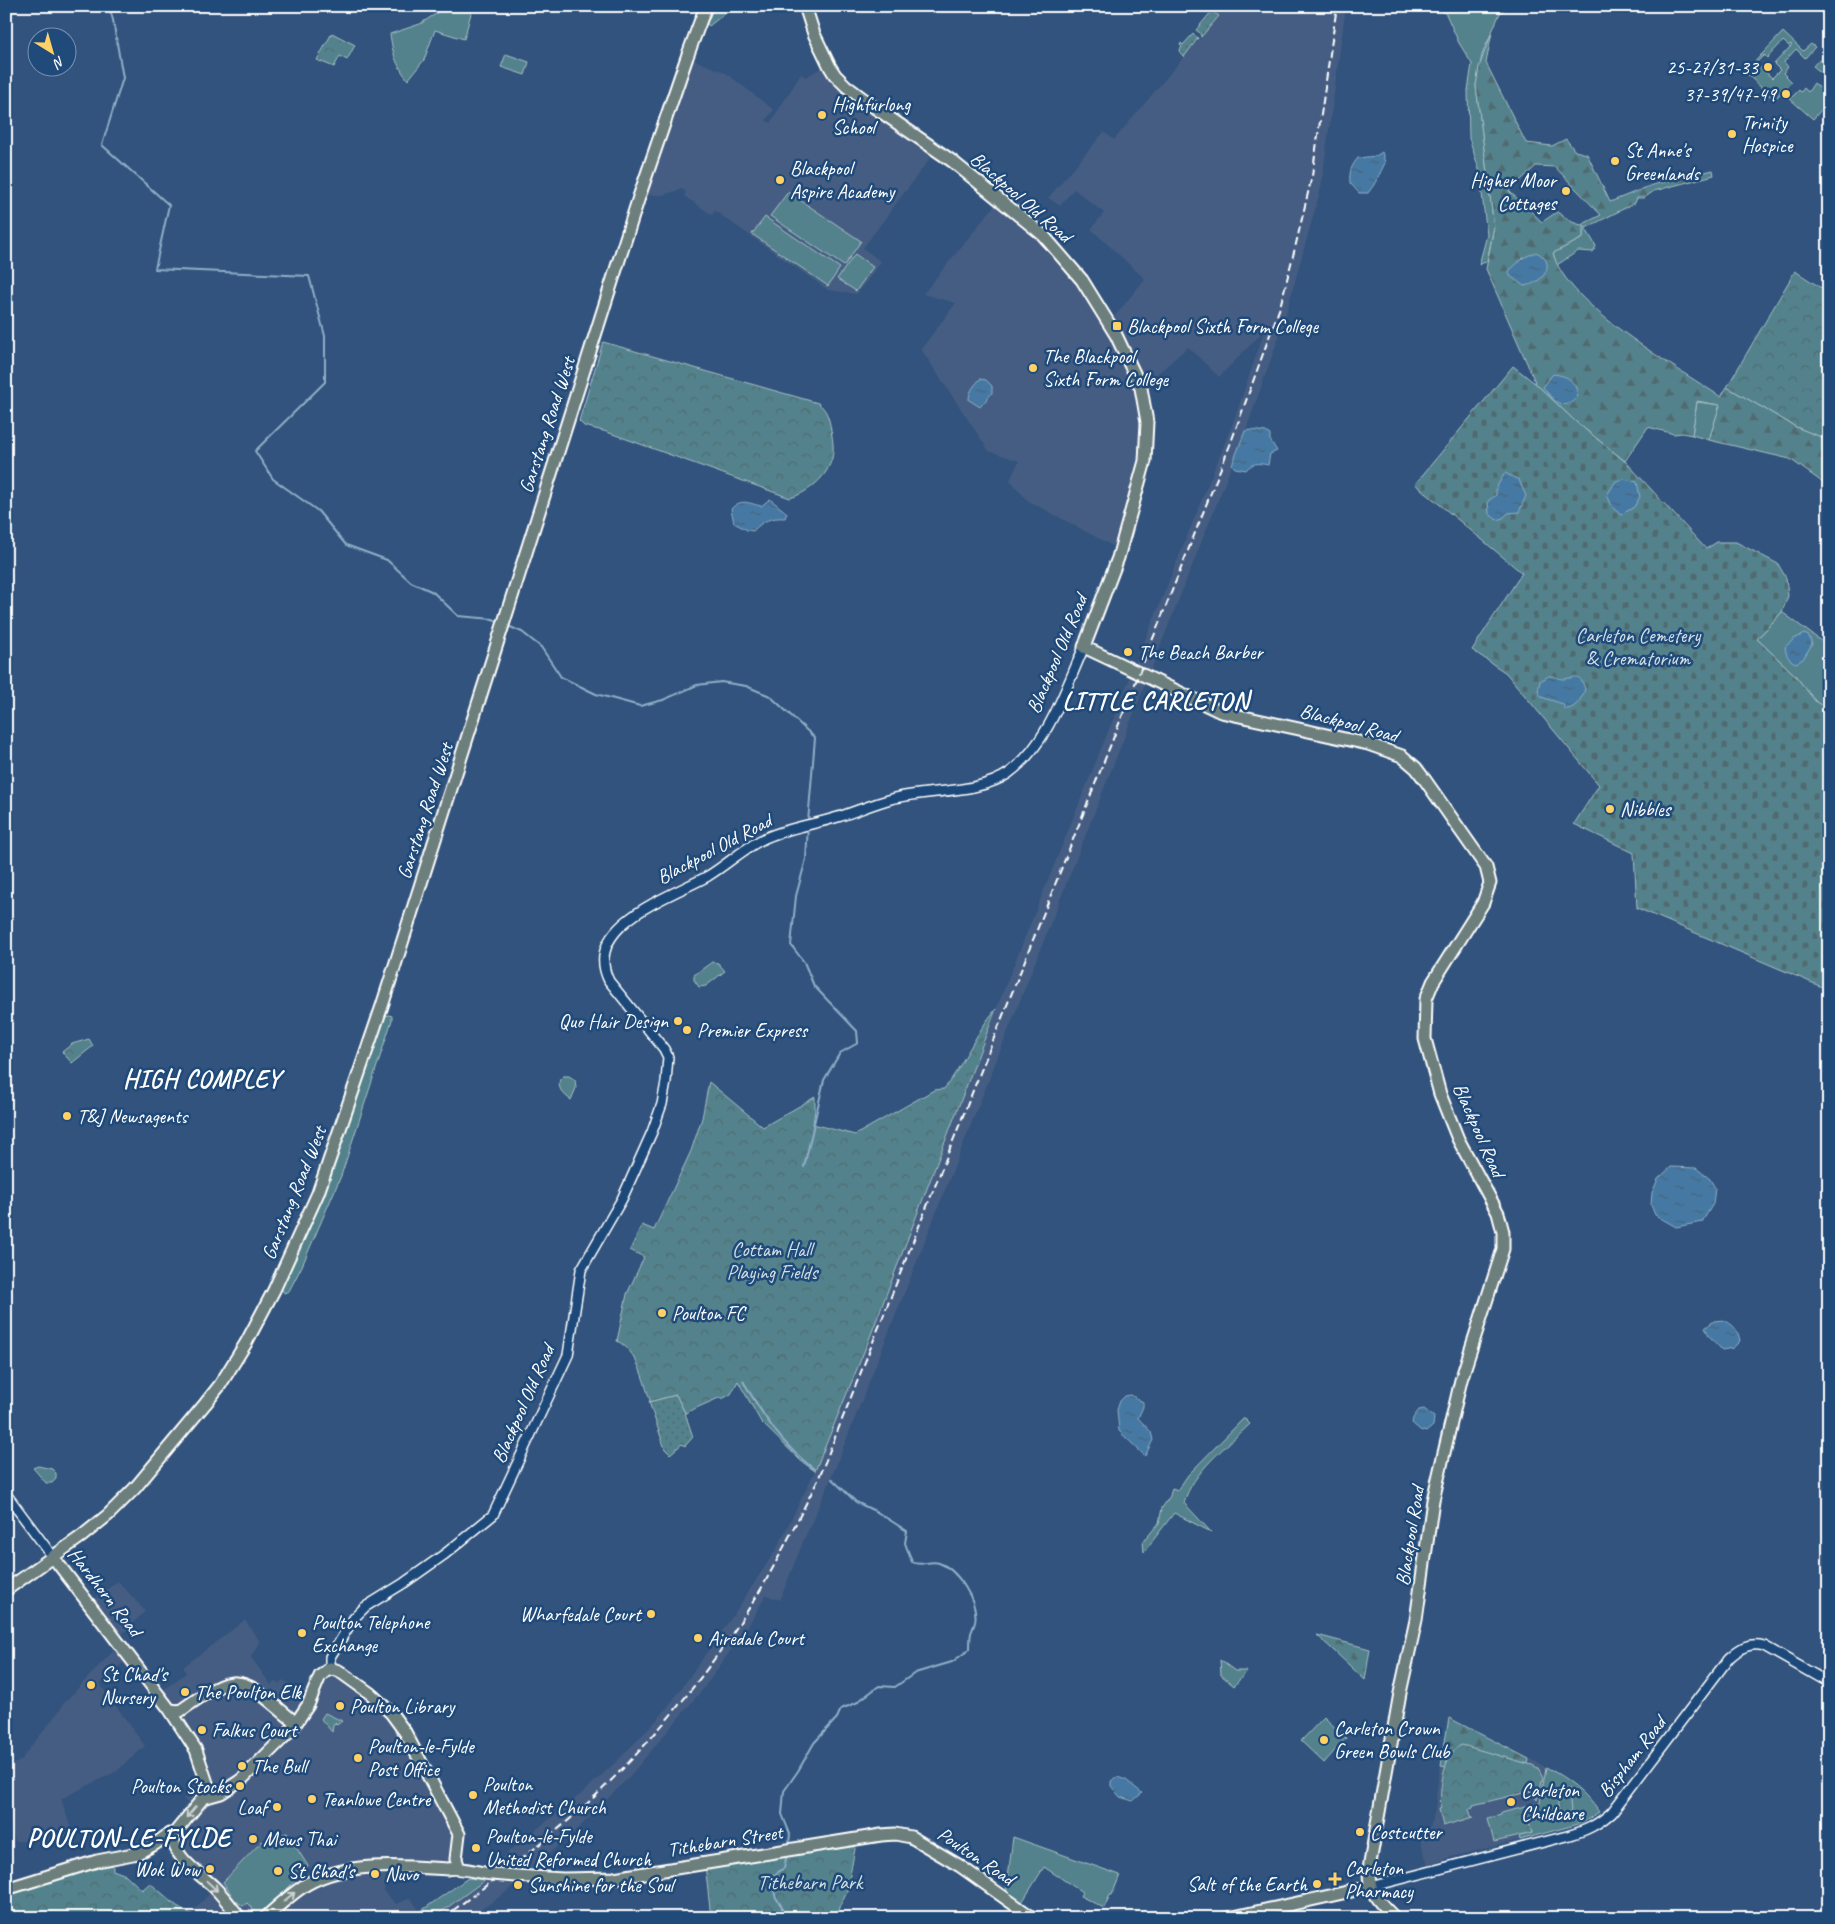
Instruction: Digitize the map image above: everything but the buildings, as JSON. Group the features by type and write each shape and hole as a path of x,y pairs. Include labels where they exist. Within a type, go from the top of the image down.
{"main road":[{"name":"Garstang Road West","path":"6,1590 108,1515 163,1456 220,1385 246,1344 274,1290 322,1184 382,1006 642,189 706,6"},
{"name":"Blackpool Old Road","path":"805,6 814,34 830,67 846,86 944,155 1043,235 1082,280 1116,335 1141,388 1147,422 1145,461 1118,558 1084,647"},
{"name":"Blackpool Road","path":"1084,647 1221,712 1368,744 1402,756 1416,768 1474,849 1486,867 1490,883 1483,903 1433,982 1426,999 1425,1039 1440,1094 1458,1139 1498,1213 1503,1232 1503,1249 1461,1380 1433,1500 1416,1620 1400,1693 1369,1869 1370,1886"},
{"name":"Hardhorn Road","path":"53,1556 176,1714 196,1750 209,1789 213,1794"},
{"name":"Blackpool Old Road","path":"172,1835 200,1800 220,1793 241,1780 296,1724 312,1698 320,1676 330,1668"},
{"path":"330,1668 339,1671 371,1694 385,1706 400,1724 457,1828 459,1840 458,1863"},
{"path":"176,1714 216,1687 231,1682 256,1689 296,1724"},
{"name":"Tithebarn Street","path":"265,1918 299,1889 318,1879 366,1866 442,1868 458,1863 468,1871 492,1874 563,1879 614,1878 895,1834"},
{"name":"Poulton Road","path":"895,1834 911,1836 938,1852 1033,1918"},
{"path":"6,1889 97,1861 138,1853 165,1836 172,1835 174,1843 184,1860 216,1889 240,1918"},
{"path":"1229,1918 1370,1886 1381,1904 1395,1918"}],"street":[{"name":"Blackpool Old Road","path":"330,1668 330,1657 354,1618 365,1607 404,1583 445,1554 494,1515 568,1355 581,1270 622,1199 652,1132 662,1104 668,1068 668,1057 664,1049 609,982 603,969 606,949 616,932 635,913 708,876 763,839 894,798 922,792 985,784 1008,773 1027,756 1042,737 1061,700 1084,647"},
{"name":"Hardhorn Road","path":"6,1494 53,1556"},
{"name":"Bispham Road","path":"1370,1886 1567,1836 1587,1830 1601,1822 1612,1812 1729,1658 1746,1646 1754,1644 1764,1646 1829,1683"}],"shaded area":[{"path":"1206,6 1346,6 1321,188 1282,328 1247,427 828,1486 780,1600 766,1595 747,1628 703,1689 629,1777 585,1822 505,1893 469,1918 434,1918 492,1874 500,1860 510,1850 580,1795 615,1763 658,1719 673,1700 732,1617 777,1548 816,1469 868,1342 996,1009 1234,420 1266,326 1258,337 1219,377 1188,347 1141,388 1145,461 1120,550 1027,500 1010,480 1019,461 989,451 921,349 956,303 923,294 999,200 1043,235 1109,323 1145,279 1091,229 1104,213 1074,189 1060,206 1048,198 1104,132 1114,140 1218,16"},
{"name":"Blackpool Aspire Academy","path":"687,57 726,73 774,110 766,120 770,123 801,74 806,77 828,64 937,149 863,248 881,262 857,294 828,290 715,211 712,215 684,196 686,192 682,189 663,195 639,197"},
{"path":"118,1581 145,1611 117,1639 89,1603"},
{"path":"245,1620 260,1642 251,1657 271,1685 274,1682 280,1684 282,1680 313,1694 330,1668 385,1706 457,1828 452,1864 387,1867 384,1892 396,1904 410,1898 420,1911 411,1918 265,1918 318,1879 287,1833 273,1837 265,1845 262,1841 223,1882 235,1899 247,1903 260,1918 199,1918 191,1913 215,1888 174,1843 194,1808 183,1799 201,1777 203,1770 159,1693 186,1673 183,1667"},
{"path":"116,1648 126,1660 100,1684 145,1746 117,1771 61,1799 76,1843 15,1841 6,1808 6,1767 23,1760 23,1757 61,1706"},
{"path":"1449,1718 1546,1767 1533,1837 1451,1857 1428,1866 1420,1840 1430,1827 1437,1803 1436,1794"}],"green space":[{"path":"448,6 473,6 464,39 435,30 424,60 408,80 395,58 390,34 420,24"},
{"path":"714,6 734,6 709,26 707,24"},
{"path":"1433,6 1509,6 1500,13 1482,55 1476,86 1494,227 1487,261 1479,265 1487,235 1479,169 1469,138 1468,90 1472,64 1459,43 1446,14"},
{"path":"1212,11 1219,16 1201,37 1200,33 1196,30"},
{"path":"1492,32 1486,63 1526,143 1552,146 1566,139 1575,151 1587,154 1610,202 1652,185 1713,170 1714,175 1654,191 1644,198 1637,198 1635,203 1586,228 1583,225 1583,238 1553,253 1562,273 1578,293 1600,314 1651,352 1721,397 1727,387 1796,427 1829,440 1829,487 1790,459 1709,440 1720,405 1697,401 1692,435 1674,434 1648,427 1625,461 1576,422 1536,384 1486,269 1494,227 1476,86 1479,67","holes":["1536,166 1555,167 1601,215 1581,225 1572,222 1557,212 1542,222 1509,191"]},
{"path":"1783,32 1803,51 1811,44 1815,47 1805,58 1796,49 1784,62 1788,67 1783,73 1792,82 1774,100 1745,72","holes":["1783,41 1789,46 1790,44 1792,45 1774,64 1780,70 1772,78 1756,63 1764,55 1767,58"]},
{"path":"332,33 355,45 347,60 340,56 334,67 317,60"},
{"path":"1193,34 1198,38 1184,57 1179,51 1182,47 1180,45 1181,43 1183,45"},
{"path":"506,54 529,62 525,75 501,67"},
{"path":"1824,54 1829,58 1829,68 1823,74 1813,66"},
{"path":"1814,83 1821,89 1829,92 1829,96 1826,103 1813,119 1790,99 1799,90 1801,92 1804,88 1808,92"},
{"path":"788,192 861,241 844,266 770,216"},
{"path":"765,217 840,268 828,286 752,234"},
{"path":"1583,224 1596,246 1593,252 1578,251 1557,265 1553,253 1583,238"},
{"path":"855,254 873,267 856,291 837,279"},
{"path":"1795,271 1829,293 1829,440 1796,427 1727,387"},
{"path":"603,342 818,403 824,408 827,415 832,438 833,456 827,470 813,486 790,498 607,432 584,426 579,421"},
{"name":"Carleton Cemetery & Crematorium","path":"1513,366 1536,384 1576,422 1627,463 1706,549 1717,542 1736,542 1778,564 1786,578 1788,596 1782,612 1757,639 1794,674 1816,702 1829,710 1829,990 1637,908 1634,853 1574,824 1599,785 1506,673 1472,650 1522,573 1415,484"},
{"path":"1697,402 1720,405 1709,440 1692,435"},
{"path":"1782,612 1829,647 1829,710 1816,702 1794,674 1757,639"},
{"path":"712,962 718,963 725,971 706,986 699,987 694,980 694,975"},
{"name":"Cottam Hall Playing Fields","path":"996,1009 868,1342 815,1471 801,1461 761,1422 738,1381 731,1394 685,1413 676,1395 649,1402 645,1384 635,1359 617,1341 627,1294 644,1257 630,1250 642,1225 654,1230 691,1151 702,1118 709,1082 763,1127 815,1097 813,1124 855,1135 934,1090 944,1089"},
{"path":"384,1016 392,1016 392,1020 341,1176 302,1266 289,1291 284,1293 281,1288 323,1198"},
{"path":"89,1039 93,1046 72,1063 62,1052 72,1044"},
{"path":"563,1076 569,1076 575,1080 576,1088 571,1100 560,1088 560,1079"},
{"path":"676,1395 685,1413 693,1437 685,1446 682,1444 670,1454 665,1449 649,1402"},
{"path":"1244,1418 1250,1424 1202,1470 1188,1492 1184,1503 1211,1532 1174,1513 1144,1552 1143,1542 1159,1523 1162,1508 1170,1496 1172,1488 1178,1490 1188,1475"},
{"path":"38,1466 52,1469 56,1473 56,1479 52,1483 46,1483 33,1468"},
{"path":"1317,1635 1370,1649 1365,1680"},
{"path":"1220,1660 1235,1671 1247,1671 1234,1686 1221,1675"},
{"path":"325,1713 342,1721 337,1725 335,1723 332,1732 321,1719"},
{"name":"Carleton Crown Green Bowls Club","path":"1324,1717 1346,1738 1324,1763 1301,1741"},
{"path":"1449,1718 1529,1759 1528,1764 1498,1756 1447,1759 1446,1766 1441,1765"},
{"path":"1462,1745 1538,1768 1543,1777 1537,1799 1532,1791 1473,1805 1469,1809 1473,1817 1443,1826 1439,1809 1441,1808 1442,1783 1446,1763 1450,1755"},
{"path":"1546,1767 1576,1786 1599,1812 1582,1823 1520,1840 1519,1836 1532,1833 1525,1807 1540,1802"},
{"path":"1569,1789 1571,1812 1559,1813 1556,1790"},
{"path":"1525,1807 1532,1833 1494,1842 1488,1819 1501,1815 1501,1813"},
{"path":"287,1833 308,1866 280,1897 258,1915 247,1903 243,1906 235,1900 223,1882 262,1841 265,1844 273,1837"},
{"path":"1013,1837 1120,1875 1112,1895 1110,1895 1104,1908 1080,1896 1082,1892 1044,1867 1021,1904 1006,1893"},
{"name":"Tithebarn Park","path":"857,1838 847,1891 834,1918 711,1918 705,1864"},
{"path":"112,1857 113,1870 126,1875 142,1890 150,1883 177,1906 199,1918 6,1918 6,1889"},
{"path":"468,1878 485,1880 433,1918 411,1918"}],"water":[{"path":"1382,152 1385,163 1375,183 1368,193 1359,193 1350,183 1352,167 1358,158 1376,156"},
{"path":"1536,252 1543,257 1547,267 1542,277 1524,286 1510,276 1509,271 1523,258"},
{"path":"1553,374 1563,376 1573,383 1578,396 1573,401 1568,404 1559,403 1543,387"},
{"path":"980,379 986,380 992,386 992,393 980,407 969,400 969,397"},
{"path":"1245,431 1266,432 1270,435 1270,440 1277,451 1270,454 1268,465 1256,464 1246,470 1235,468 1232,465"},
{"path":"1505,473 1519,480 1526,496 1519,512 1508,513 1503,518 1497,520 1489,514 1488,501 1496,495 1496,488"},
{"path":"1624,479 1637,482 1640,497 1634,507 1621,515 1613,508 1607,495 1616,481"},
{"path":"770,499 787,513 785,518 767,520 753,531 734,523 731,509 738,503 745,502 761,506"},
{"path":"1804,634 1809,636 1812,644 1803,659 1796,663 1788,657 1785,647 1794,639"},
{"path":"1549,676 1562,679 1578,677 1581,679 1585,689 1580,700 1572,708 1564,709 1563,704 1541,697 1538,691 1540,681"},
{"path":"1671,1167 1696,1168 1710,1179 1715,1188 1713,1204 1702,1222 1676,1227 1655,1215 1651,1205 1652,1193 1658,1179"},
{"path":"1723,1320 1735,1328 1740,1341 1733,1348 1722,1350 1710,1337 1705,1328 1714,1321"},
{"path":"1131,1395 1143,1402 1138,1418 1151,1432 1153,1440 1145,1456 1119,1431 1117,1410 1120,1401 1125,1396"},
{"path":"1424,1409 1434,1417 1433,1426 1426,1432 1420,1430 1412,1423 1419,1410"},
{"path":"1117,1777 1126,1780 1142,1793 1133,1801 1120,1797 1111,1786 1111,1781"}],"waterway":[{"path":"109,6 123,78 102,145 169,205 155,269 309,276 325,336 325,382 255,451 273,479 318,511 346,545 387,560 411,582 433,592 458,616 493,619 499,622"},
{"path":"508,626 522,632 541,647 561,677 596,694 640,706 663,700 697,685 721,682 746,686 770,696 815,738 808,822"},
{"path":"804,1167 824,1080 840,1053 858,1043 857,1031 814,986 804,962 791,945 796,896 806,859 808,827"},
{"path":"743,1381 758,1406 782,1439 814,1469"},
{"path":"789,1844 790,1834 782,1814 784,1791 814,1743 837,1718 841,1709 856,1703 879,1686 895,1687 915,1673 952,1662 970,1649 971,1633 975,1622 974,1605 965,1587 953,1572 939,1563 919,1564 912,1562 905,1543 907,1531 877,1512 856,1502 832,1479"},
{"path":"782,1918 782,1907 775,1896 773,1876 784,1868 787,1854"}],"railway":[{"path":"443,1918 513,1866 564,1824 606,1786 656,1732 703,1674 745,1614 764,1584 818,1480 1230,445 1280,307 1312,176 1337,6"}],"place":[{"name":"25-27/31-33","path":"1768,67"},
{"name":"37-39/47-49","path":"1786,94"},
{"name":"Highfurlong School","path":"822,115"},
{"name":"Trinity Hospice","path":"1732,134"},
{"name":"St Anne's Greenlands","path":"1615,161"},
{"name":"Blackpool Aspire Academy","path":"780,180"},
{"name":"Higher Moor Cottages","path":"1566,191"},
{"name":"Blackpool Sixth Form College","path":"1117,326"},
{"name":"The Blackpool Sixth Form College","path":"1033,368"},
{"name":"The Beach Barber","path":"1128,652"},
{"name":"Nibbles","path":"1610,809"},
{"name":"Quo Hair Design","path":"678,1021"},
{"name":"Premier Express","path":"687,1030"},
{"name":"T&J Newsagents","path":"67,1116"},
{"name":"Poulton FC","path":"662,1313"},
{"name":"Wharfedale Court","path":"651,1614"},
{"name":"Poulton Telephone Exchange","path":"302,1633"},
{"name":"Airedale Court","path":"698,1638"},
{"name":"St Chad's Nursery","path":"91,1685"},
{"name":"The Poulton Elk","path":"185,1692"},
{"name":"Poulton Library","path":"340,1706"},
{"name":"Falkus Court","path":"202,1730"},
{"name":"Carleton Crown Green Bowls Club","path":"1324,1740"},
{"name":"Poulton-le-Fylde Post Office","path":"358,1758"},
{"name":"The Bull","path":"242,1766"},
{"name":"Poulton Stocks","path":"240,1786"},
{"name":"Poulton Methodist Church","path":"473,1795"},
{"name":"Teanlowe Centre","path":"312,1799"},
{"name":"Carleton Childcare","path":"1511,1802"},
{"name":"Loaf","path":"277,1807"},
{"name":"Costcutter","path":"1360,1832"},
{"name":"Mews Thai","path":"253,1839"},
{"name":"Poulton-le-Fylde United Reformed Church","path":"476,1848"},
{"name":"Wok Wow","path":"210,1869"},
{"name":"St Chad's","path":"278,1871"},
{"name":"Nuvo","path":"375,1874"},
{"name":"Carleton Pharmacy","path":"1335,1879"},
{"name":"Salt of the Earth","path":"1317,1884"},
{"name":"Sunshine for the Soul","path":"518,1885"}],"district":[{"name":"LITTLE CARLETON","path":"1156,701"},
{"name":"HIGH COMPLEY","path":"202,1079"},
{"name":"POULTON-LE-FYLDE","path":"129,1838"}]}
